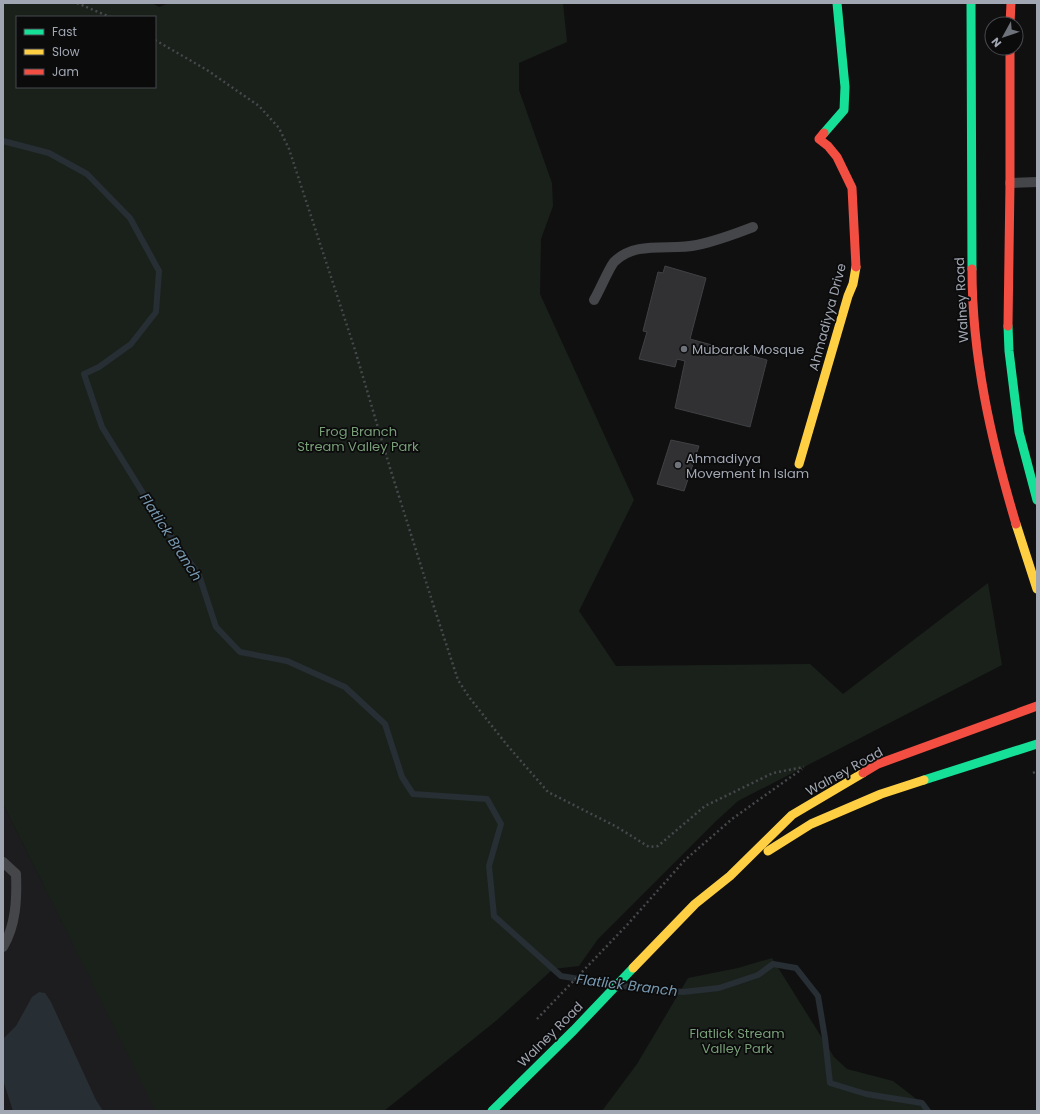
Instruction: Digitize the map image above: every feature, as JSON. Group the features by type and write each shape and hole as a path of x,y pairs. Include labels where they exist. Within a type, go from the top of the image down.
{"main road":[{"name":"Ahmadiyya Drive","path":"799,464 848,296 853,284 856,267 852,188 838,157 819,138 844,110 845,86 837,3"},
{"name":"Walney Road","path":"971,3 972,289 975,340 980,376 995,452 1010,508 1037,589"},
{"path":"1010,3 1010,16"},
{"path":"1010,56 1010,182 1007,312 1009,351 1019,432 1037,500"},
{"name":"Walney Road","path":"492,1111 574,1030 695,904 730,876 792,815 878,764 1037,706"},
{"name":"Walney Road","path":"730,876 811,824 882,794 1037,744"}],"lane":[{"path":"1010,182 1037,182"},
{"path":"594,300 614,263 629,252 648,248 696,246 721,239 753,227"},
{"path":"3,862 16,874 17,894 12,928 3,947"}],"path":[{"path":"77,3 108,16"},
{"path":"156,41 207,70 259,106 278,128 289,149 348,328 390,468 458,680 469,697 536,779 548,792 617,827 649,847 658,846 705,806 773,773 804,767 732,819 685,860 627,925 537,1019"},
{"path":"1033,773 1037,771"}],"shaded area":[{"path":"3,804 157,1111 3,1111"},
{"path":"39,992 45,993 51,1002 96,1100 103,1111 13,1111 3,1080 3,1039 16,1026 32,997"}],"green space":[{"name":"Frog Branch Stream Valley Park","path":"3,3 152,3 159,7 169,3 563,3 567,42 519,63 519,90 552,183 553,206 541,239 540,294 634,500 579,611 616,666 810,664 843,694 988,583 1002,665 738,801 598,939 579,966 553,969 497,1020 384,1111 156,1111 3,804"},
{"name":"Flatlick Stream Valley Park","path":"772,958 834,1057 847,1069 893,1081 932,1111 602,1111 637,1064 688,978 738,968"}],"building":[{"name":"Mubarak Mosque","path":"665,266 706,278 690,339 767,360 750,427 675,408 685,361 677,359 675,367 639,359 647,332 643,331 658,272 663,273"},
{"name":"Ahmadiyya Movement In Islam","path":"671,440 699,446 684,491 657,484"}],"waterway":[{"name":"Flatlick Branch","path":"3,141 49,153 87,174 130,218 159,271 156,312 131,344 99,367 84,374 102,427 159,519 199,575 216,627 240,652 287,661 345,687 385,724 402,777 413,794 487,799 501,824 489,866 494,916 561,976 609,984"},
{"name":"Flatlick Branch","path":"622,986 683,992 719,988 758,975 773,964 796,968 818,996 830,1083 866,1094 922,1103 928,1111"}],"traffic: fast":[{"path":"824,133 844,110 845,87 837,3"},
{"path":"971,3 972,269"},
{"path":"1008,326 1009,351 1019,432 1037,500"},
{"path":"924,780 1037,744"},
{"path":"492,1111 574,1030 633,968"}],"traffic: slow":[{"path":"799,464 848,296 853,284 856,267"},
{"path":"1016,524 1037,589"},
{"path":"633,968 695,904 730,876 792,815 863,773"},
{"path":"768,851 811,824 881,794 924,780"}],"traffic: jam":[{"path":"1010,16 1011,3"},
{"path":"1008,326 1010,56"},
{"path":"824,133 819,139 828,146 837,157 852,188 856,267"},
{"path":"972,269 975,334 979,366 991,430 1016,524"},
{"path":"863,773 878,764 1037,706"}],"place":[{"name":"Mubarak Mosque","path":"684,349"},
{"name":"Ahmadiyya Movement In Islam","path":"678,465"}]}
